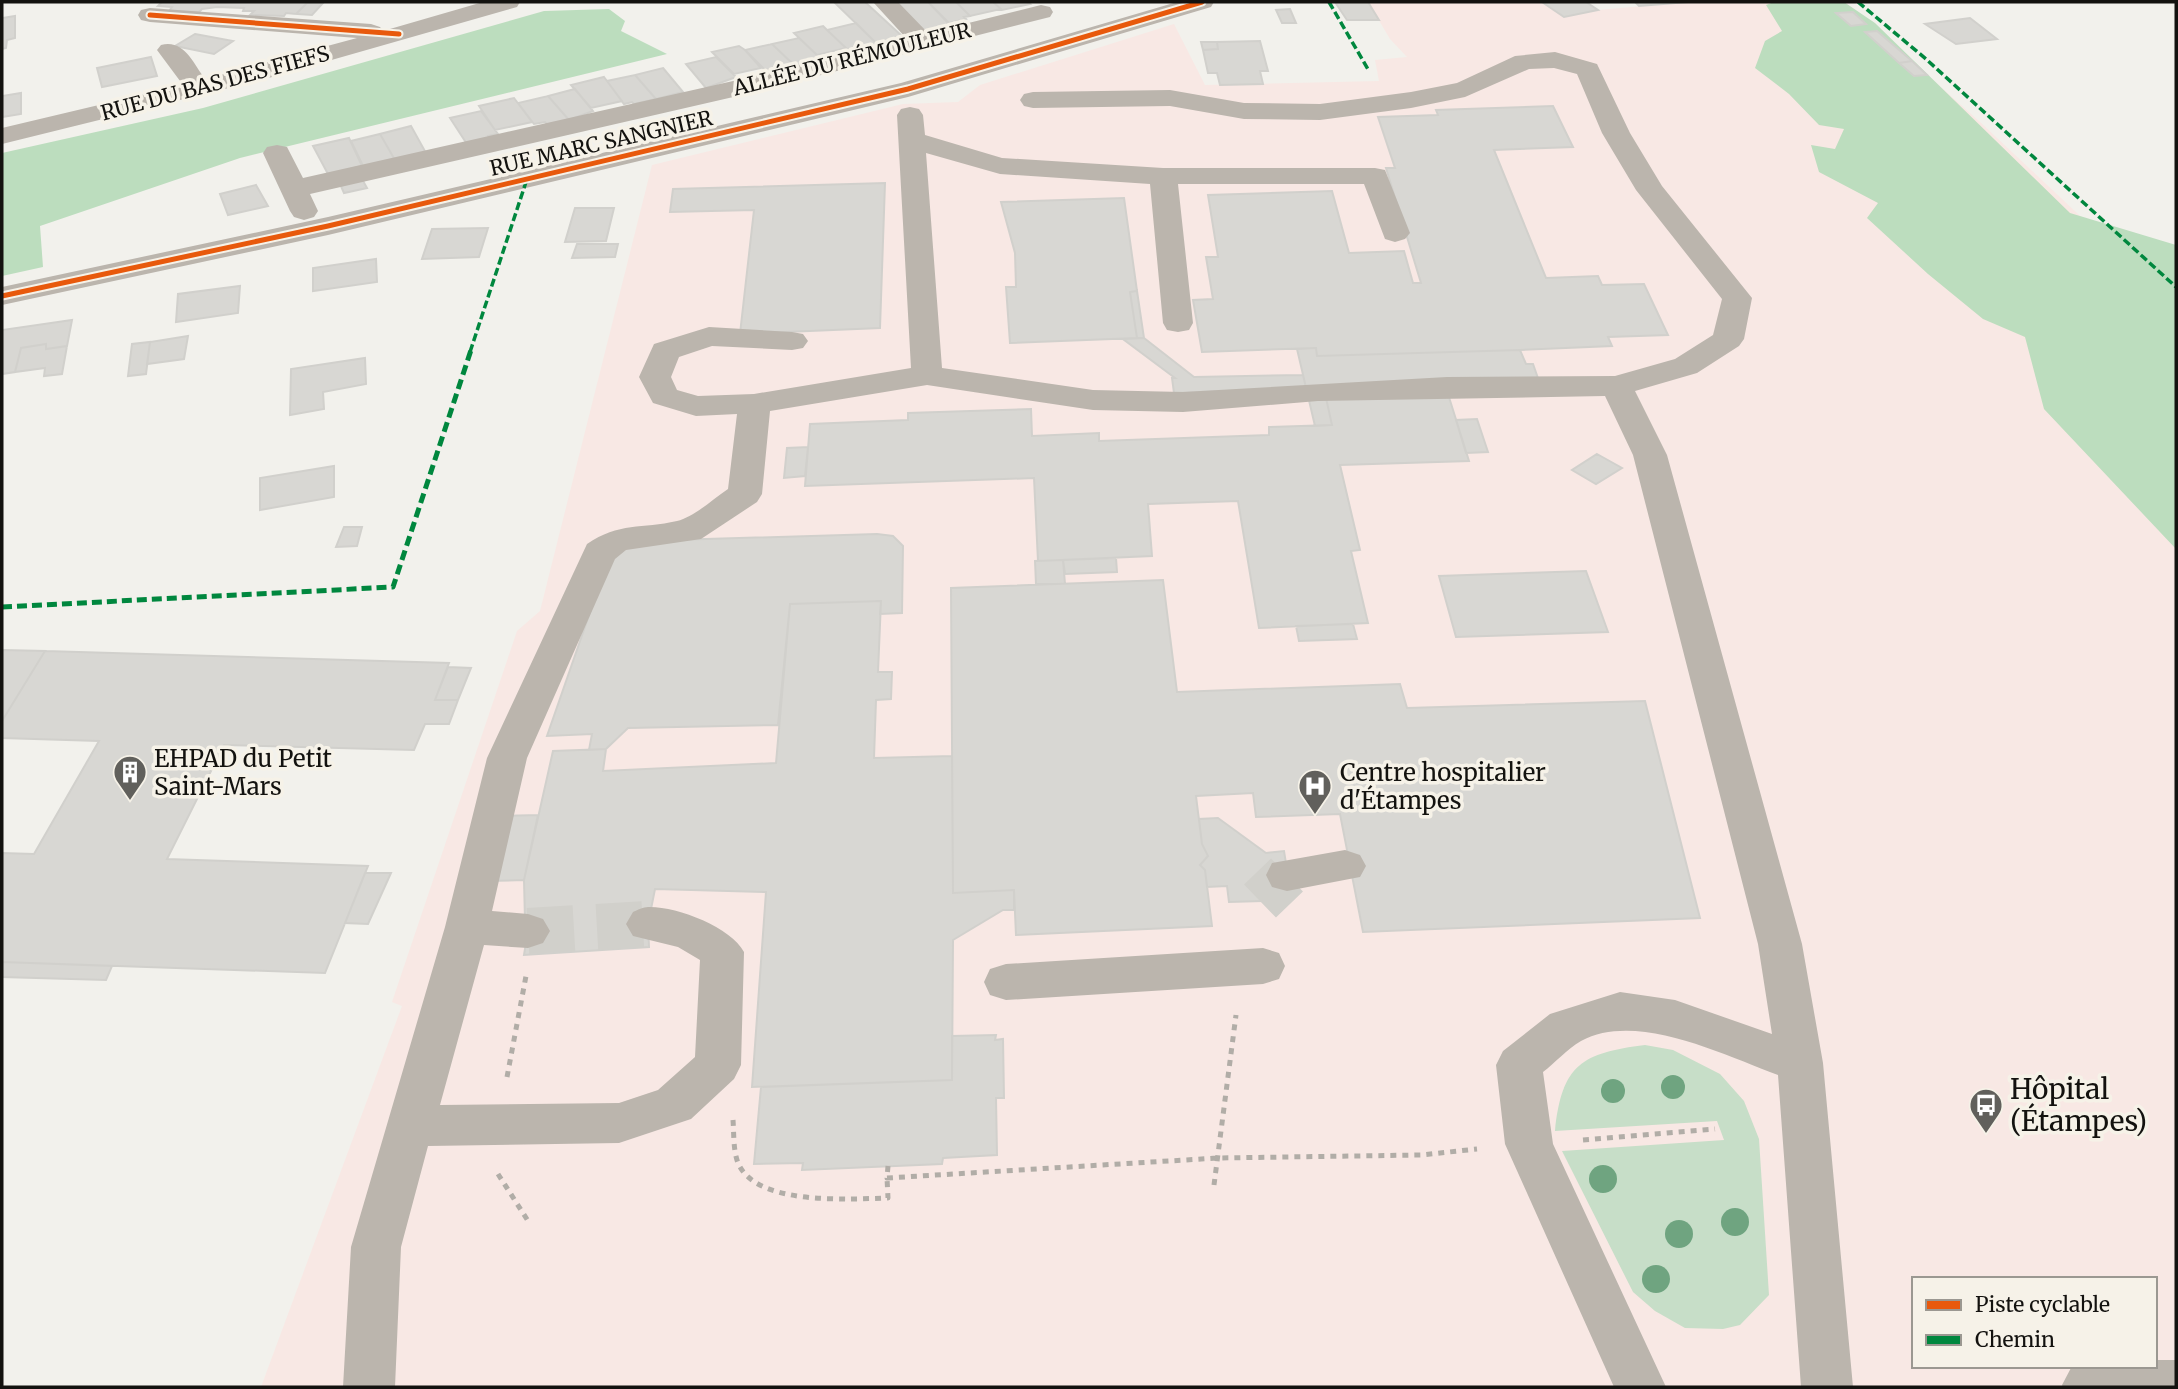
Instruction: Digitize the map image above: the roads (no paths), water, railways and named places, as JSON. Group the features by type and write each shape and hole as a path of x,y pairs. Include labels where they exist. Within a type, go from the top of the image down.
{"street":[{"name":"RUE DU BAS DES FIEFS","path":"2,136 198,88 405,25 508,2"},
{"path":"885,2 923,42"},
{"name":"RUE MARC SANGNIER","path":"2,296 313,229 908,89 1202,2"},
{"name":"ALLÉE DU RÉMOULEUR","path":"294,189 729,90 1041,12"},
{"path":"149,15 405,25"},
{"path":"170,50 198,88"},
{"path":"792,341 709,337 665,351 655,377 664,396 696,406 754,404 927,375 1093,400 1183,402 1447,387 1617,386 1686,366 1728,340 1737,298 1650,190 1616,133 1588,69 1555,60 1524,61 1465,89 1411,100 1320,112 1244,111 1170,98 1033,100"},
{"path":"908,89 927,375"},
{"path":"912,140 1000,166 1163,176 1375,176 1395,233"},
{"path":"277,153 313,229"},
{"path":"1163,176 1178,324"},
{"path":"1617,386 1650,455 1780,944 1800,1063 1827,1387"},
{"path":"369,1387 376,1247 467,927 507,758 600,552 617,540 689,531 746,495 754,404"},
{"path":"1287,875 1345,866"},
{"path":"410,1126 619,1123 674,1105 719,1065 722,952 688,932 648,924"},
{"path":"467,927 528,931"},
{"path":"1006,982 1262,966"},
{"path":"1640,1387 1529,1144 1519,1065 1566,1027 1620,1011 1675,1019 1800,1063"},
{"path":"2088,1385 2176,1385"}],"tunnel":[{"path":"1260,901 1287,875"},
{"path":"528,931 648,924"}],"place":[{"name":"EHPAD du Petit Saint-Mars","path":"130,802"},
{"name":"Centre hospitalier d'Étampes","path":"1315,816"},
{"name":"Hôpital (Étampes)","path":"1986,1135"}]}
